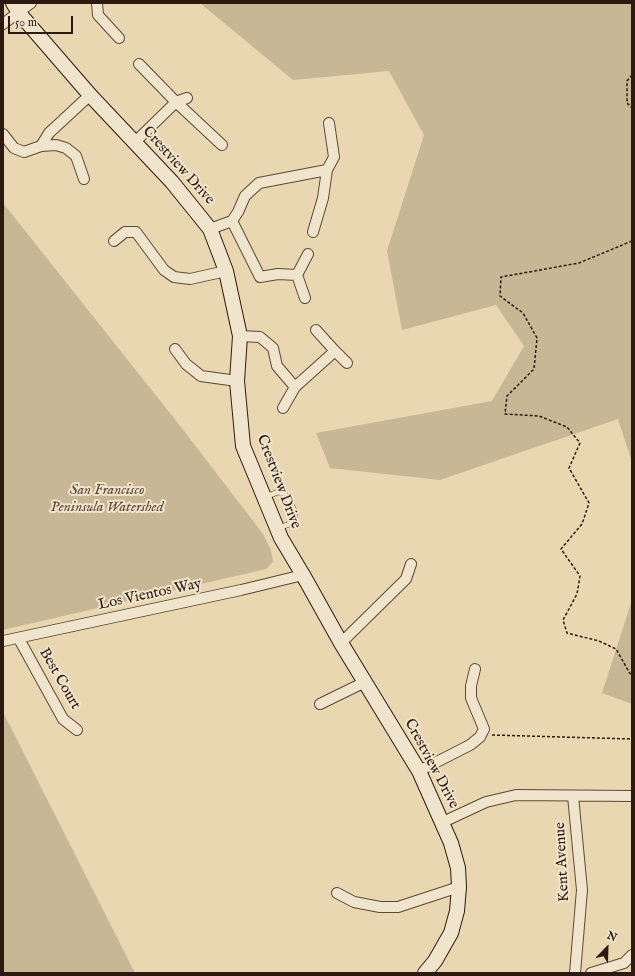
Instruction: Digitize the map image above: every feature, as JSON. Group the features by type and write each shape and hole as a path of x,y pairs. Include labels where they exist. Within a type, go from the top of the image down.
{"street":[{"path":"3,24 16,8 31,3"},
{"path":"97,3 98,15 119,38"},
{"name":"Crestview Drive","path":"16,8 90,95 172,182 210,229 226,271 240,336 237,381 243,446 281,538 341,643 419,771 451,843 458,868 459,887 457,911 451,933 435,961 425,973"},
{"path":"139,64 176,102 222,145"},
{"path":"41,146 49,133 90,95"},
{"path":"134,143 176,102 186,98"},
{"path":"314,232 323,198 327,170 334,157 329,123"},
{"path":"3,134 14,148 24,152 41,146 56,145 66,148 76,156 84,179"},
{"path":"210,229 232,221 245,196 259,183 327,170"},
{"path":"232,221 260,277 278,274 297,275"},
{"path":"114,241 125,232 136,232 164,270 174,277 190,279 226,271"},
{"path":"305,298 297,275 308,254"},
{"path":"316,330 347,364"},
{"path":"240,336 260,338 273,348 277,366 295,387"},
{"path":"175,349 186,364 201,376 237,381"},
{"path":"284,408 295,387 335,351"},
{"path":"341,643 406,579 411,564"},
{"name":"Los Vientos Way","path":"3,641 19,639 242,590 303,575"},
{"name":"Best Court","path":"19,639 63,719 78,730"},
{"path":"419,771 470,745 480,737 484,730 471,698 470,686 475,669"},
{"path":"320,704 365,682"},
{"path":"442,822 486,802 516,795 632,796"},
{"name":"Kent Avenue","path":"573,796 582,890 575,973"},
{"path":"337,893 354,902 380,907 398,907 459,887"},
{"path":"591,973 624,963 632,955"}],"lane":[{"path":"264,497 278,492 284,493 295,512 294,521 278,529"}],"path":[{"path":"632,75 628,81 627,103 632,108"},
{"path":"632,241 579,263 501,277 500,296 523,313 537,338 534,369 507,396 505,414 538,416 568,427 580,443 569,468 589,503 582,524 561,549 580,576 577,594 563,620 567,633 599,641 616,649 632,677"},
{"path":"480,737 490,734 632,739"}],"green space":[{"path":"200,3 632,3 632,462 618,419 440,480 330,468 316,433 492,401 524,346 496,305 402,330 387,251 424,135 389,71 293,80"},
{"name":"San Francisco Peninsula Watershed","path":"3,203 181,427 263,534 271,550 273,562 266,569 3,630"},
{"path":"632,600 632,704 602,693"},
{"path":"3,712 135,973 3,973"}]}
